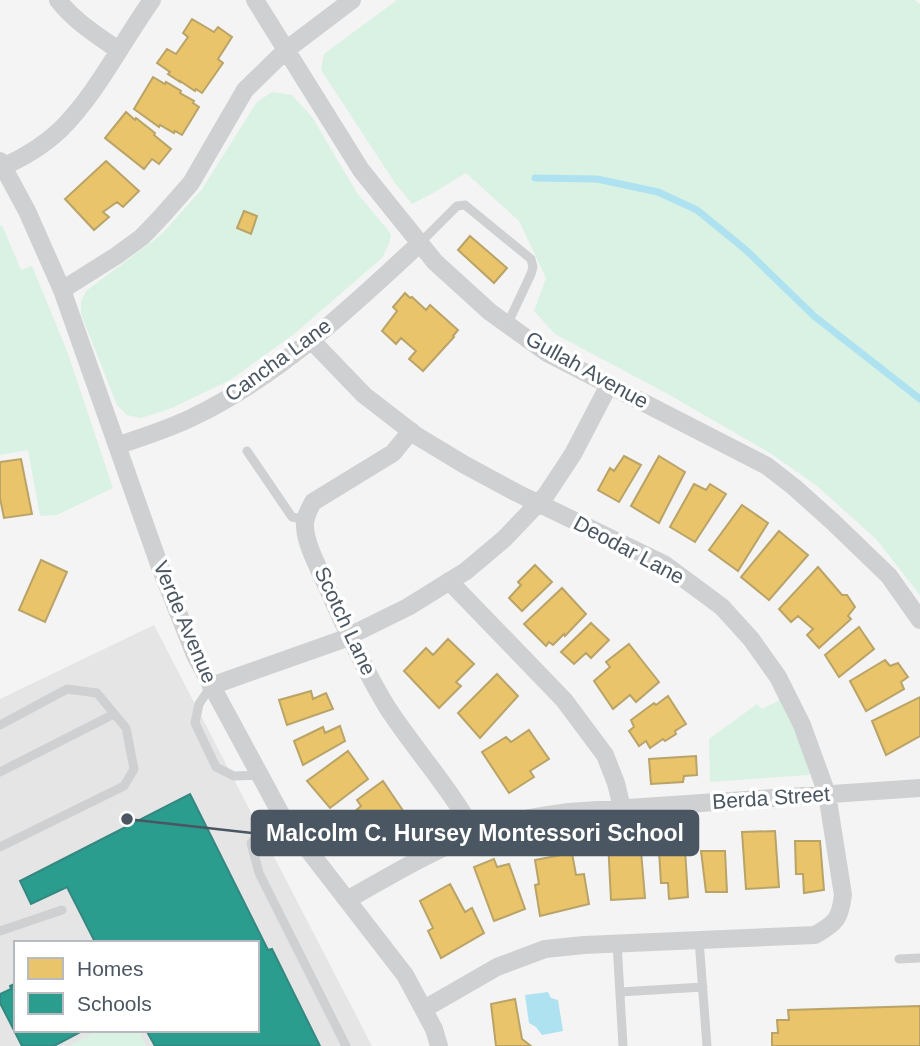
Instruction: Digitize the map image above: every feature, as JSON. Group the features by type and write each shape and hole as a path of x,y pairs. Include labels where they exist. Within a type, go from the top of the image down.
{"street":[{"path":"58,0 66,11 85,27 118,50"},
{"path":"1,165 42,145 61,129 85,101 152,0"},
{"name":"Gullah Avenue","path":"255,0 361,170 435,262 489,312 547,353 767,466 823,513 889,576 920,620"},
{"path":"62,290 133,243 162,216 191,183 245,90 286,50 352,0"},
{"name":"Verde Avenue","path":"1,165 27,211 62,290 160,566 190,643 211,686 280,812 405,975 434,1029 439,1046"},
{"name":"Cancha Lane","path":"117,446 191,418 251,384 312,340 419,244"},
{"name":"Deodar Lane","path":"312,340 364,395 411,431 464,465 537,504 664,564 722,607 751,639 778,677 802,725 827,794 843,895 841,911 834,924 815,935 584,944 545,949 496,967 424,1009"},
{"path":"211,686 348,636 408,607 466,571 503,539 546,495 573,454 609,384"},
{"path":"306,520 313,502 393,453 411,431"},
{"name":"Scotch Lane","path":"306,520 309,545 348,636 387,705 461,808 475,834"},
{"path":"449,582 564,700 605,755 622,808"},
{"name":"Berda Street","path":"347,900 475,834 527,818 569,812 920,788"}],"lane":[{"path":"419,244 457,206 465,205 531,259 531,274 507,324"},
{"path":"247,451 292,517 306,520"},
{"path":"211,686 200,704 195,723 216,767 234,776 260,775"},
{"path":"0,725 67,689 97,693 126,728 134,769 124,786 0,847"},
{"path":"0,772 114,714"},
{"path":"280,812 251,843 259,873 346,1046"},
{"path":"0,931 62,910"},
{"path":"699,940 707,1046"},
{"path":"617,943 623,1046"},
{"path":"899,959 920,958"},
{"path":"620,992 702,987"}],"shaded area":[{"path":"154,625 372,1046 0,1046 0,699"}],"green space":[{"path":"397,0 915,0 920,4 920,595 876,539 817,486 770,453 666,393 555,334 534,311 546,278 519,221 466,173 412,204 395,183 321,70 324,54"},
{"path":"272,92 292,95 312,117 357,193 391,234 389,244 382,258 294,334 232,379 172,408 141,418 127,415 117,405 81,314 81,302 86,291 161,235 202,189 257,102"},
{"path":"2,225 21,270 32,266 67,351 113,488 57,515 40,516 28,450 0,455"},
{"path":"780,700 785,704 810,770 809,775 710,782 709,739 757,704 762,709"},
{"path":"96,1032 140,1032 146,1046 69,1046"}],"water":[{"path":"548,992 551,998 558,1000 563,1031 542,1035 529,1023 525,995"}],"building: Homes":[{"path":"192,19 214,32 218,27 232,37 218,59 223,63 202,93 168,74 170,72 157,63 167,49 176,54 188,37 183,33"},
{"path":"153,77 181,91 180,93 199,107 182,135 160,125 159,127 134,109"},
{"path":"126,112 155,133 154,135 171,149 159,164 152,159 144,169 105,138"},
{"path":"106,161 139,191 123,207 117,202 103,212 109,217 94,230 65,199"},
{"path":"244,211 257,216 251,234 237,228"},
{"path":"470,236 507,268 494,283 458,250"},
{"path":"405,293 426,310 430,305 458,330 423,371 409,359 416,351 401,338 396,344 382,331 397,311 393,307"},
{"path":"624,456 641,465 619,502 598,490 610,468 614,471"},
{"path":"659,456 685,472 659,523 631,506"},
{"path":"21,459 32,514 4,518 0,498 0,462"},
{"path":"694,484 706,490 710,484 726,494 695,542 670,527"},
{"path":"742,505 768,523 738,571 709,550"},
{"path":"779,531 808,555 769,600 741,577"},
{"path":"41,560 67,572 45,622 19,610"},
{"path":"535,565 552,582 522,611 509,598 521,585 518,582"},
{"path":"818,567 842,595 847,595 855,607 848,616 851,619 819,648 807,635 813,629 798,616 791,622 779,609"},
{"path":"562,588 586,614 565,636 564,634 553,645 549,642 546,646 524,624"},
{"path":"591,623 609,640 591,658 586,653 574,664 561,652"},
{"path":"859,627 874,649 839,677 825,655"},
{"path":"448,639 474,664 456,682 461,686 439,708 404,671 426,648 433,655"},
{"path":"629,644 659,682 636,702 630,695 613,709 594,681 610,667 606,662"},
{"path":"885,660 890,666 898,663 908,677 901,682 904,689 866,711 850,681"},
{"path":"497,674 518,696 480,738 458,713"},
{"path":"311,691 313,699 326,693 333,709 287,725 279,700"},
{"path":"668,696 686,724 665,741 663,739 650,748 646,741 639,746 629,731 634,727 631,720"},
{"path":"920,697 920,736 886,755 872,721"},
{"path":"340,726 345,741 303,765 294,741 323,727 325,733"},
{"path":"529,730 549,759 530,771 534,777 509,793 482,752 506,737 511,742"},
{"path":"348,751 368,779 330,808 307,781"},
{"path":"696,756 697,775 684,776 683,782 651,784 649,759"},
{"path":"383,781 412,824 386,843 380,836 363,848 345,820 361,806 357,800"},
{"path":"775,831 779,887 746,889 742,832"},
{"path":"640,839 645,898 611,900 608,841"},
{"path":"795,841 820,841 824,890 804,893 803,874 796,874"},
{"path":"685,849 688,897 669,899 668,883 661,883 659,851"},
{"path":"701,851 725,851 727,892 706,892"},
{"path":"572,853 576,875 584,874 589,904 540,916 535,885 539,884 535,860"},
{"path":"494,859 497,867 509,864 525,909 494,921 474,867"},
{"path":"450,884 465,912 472,908 484,933 441,958 428,931 433,928 420,901"},
{"path":"515,999 522,1039 531,1046 496,1046 491,1004"},
{"path":"920,1006 920,1046 772,1046 772,1033 778,1033 777,1020 789,1020 788,1010"}],"building: Schools":[{"path":"190,794 268,950 272,949 320,1046 155,1046 147,1032 259,1032 259,941 94,941 67,887 31,904 20,881"},
{"path":"14,984 14,1030 0,1003 0,994 11,989 10,986"},
{"path":"15,1032 80,1032 54,1046 22,1046"}],"waterway":[{"path":"535,178 597,179 658,192 697,210 746,250 814,316 920,399"}],"place":[{"name":"Malcolm C. Hursey Montessori School","path":"127,819"}]}
